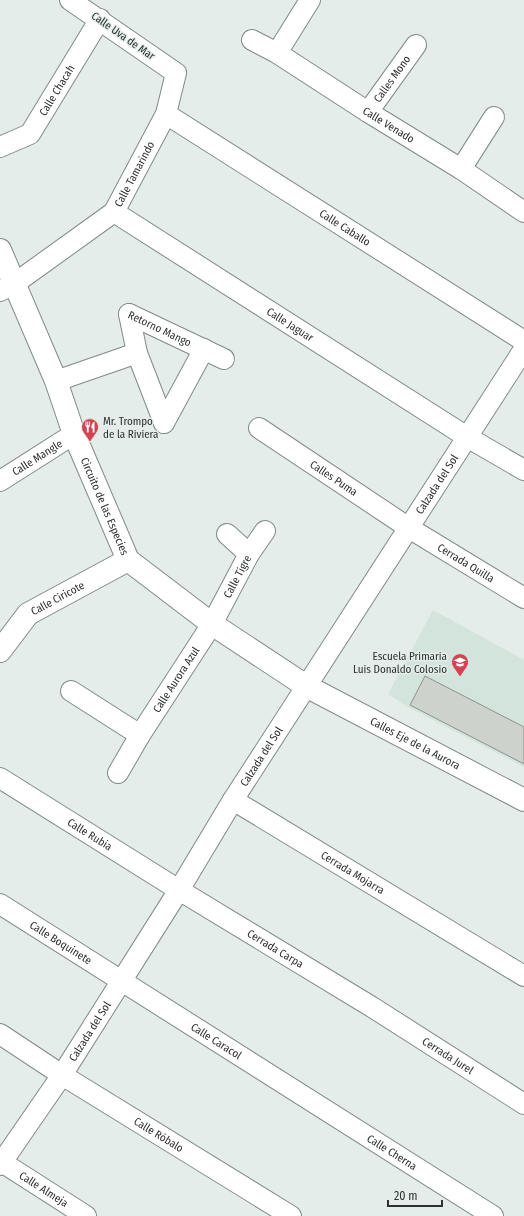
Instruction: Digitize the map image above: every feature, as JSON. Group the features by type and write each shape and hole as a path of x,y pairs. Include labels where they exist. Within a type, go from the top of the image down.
{"street":[{"name":"Calle Uva de Mar","path":"70,0 100,19 176,73"},
{"path":"277,53 310,0"},
{"name":"Calle Chacah","path":"0,147 30,134 100,19"},
{"name":"Calle Venado","path":"252,40 277,53 368,112 461,169 524,212"},
{"name":"Calles Mono","path":"368,112 416,45"},
{"name":"Calle Tamarindo","path":"7,287 114,212 166,114 176,73"},
{"name":"Calle Caballo","path":"166,114 524,341"},
{"path":"461,169 494,117"},
{"name":"Calle Jaguar","path":"114,212 467,437 524,470"},
{"name":"Circuito de las Especies","path":"0,250 7,287 56,381 74,434 128,560 212,624 306,686"},
{"name":"Retorno Mango","path":"204,349 164,423 137,352 130,314 204,349 224,360"},
{"name":"Calzada del Sol","path":"1,1163 62,1075 179,890 233,800 524,349"},
{"path":"56,381 137,352"},
{"name":"Calles Puma","path":"259,428 409,528"},
{"name":"Calle Mangle","path":"0,481 74,434"},
{"name":"Cerrada Quilla","path":"409,528 524,598"},
{"name":"Calle Tigre","path":"212,624 249,554 265,531"},
{"path":"227,534 249,554"},
{"name":"Calle Ciricote","path":"0,652 28,614 128,560"},
{"name":"Calle Aurora Azul","path":"118,773 140,735 212,624"},
{"name":"Calles Eje de la Aurora","path":"306,686 524,800"},
{"path":"71,691 140,735"},
{"name":"Calle Rubia","path":"0,778 179,890"},
{"name":"Cerrada Mojarra","path":"233,800 524,976"},
{"name":"Cerrada Carpa","path":"179,890 372,1007"},
{"name":"Calle Boquinete","path":"0,904 121,981"},
{"name":"Calle Caracol","path":"121,981 312,1101"},
{"name":"Cerrada Jurel","path":"372,1007 524,1104"},
{"name":"Calle Róbalo","path":"0,1034 62,1075 292,1216"},
{"name":"Calle Cherna","path":"312,1101 493,1216"},
{"name":"Calle Almeja","path":"1,1163 86,1216"}],"shaded area":[{"name":"Escuela Primaria Luis Donaldo Colosio","path":"433,610 524,660 524,767 406,706 388,694"}],"building":[{"path":"425,676 524,727 524,764 410,705"}],"place":[{"name":"Mr. Trompo de la Riviera","path":"90,442"},
{"name":"Escuela Primaria Luis Donaldo Colosio","path":"460,677"}]}
